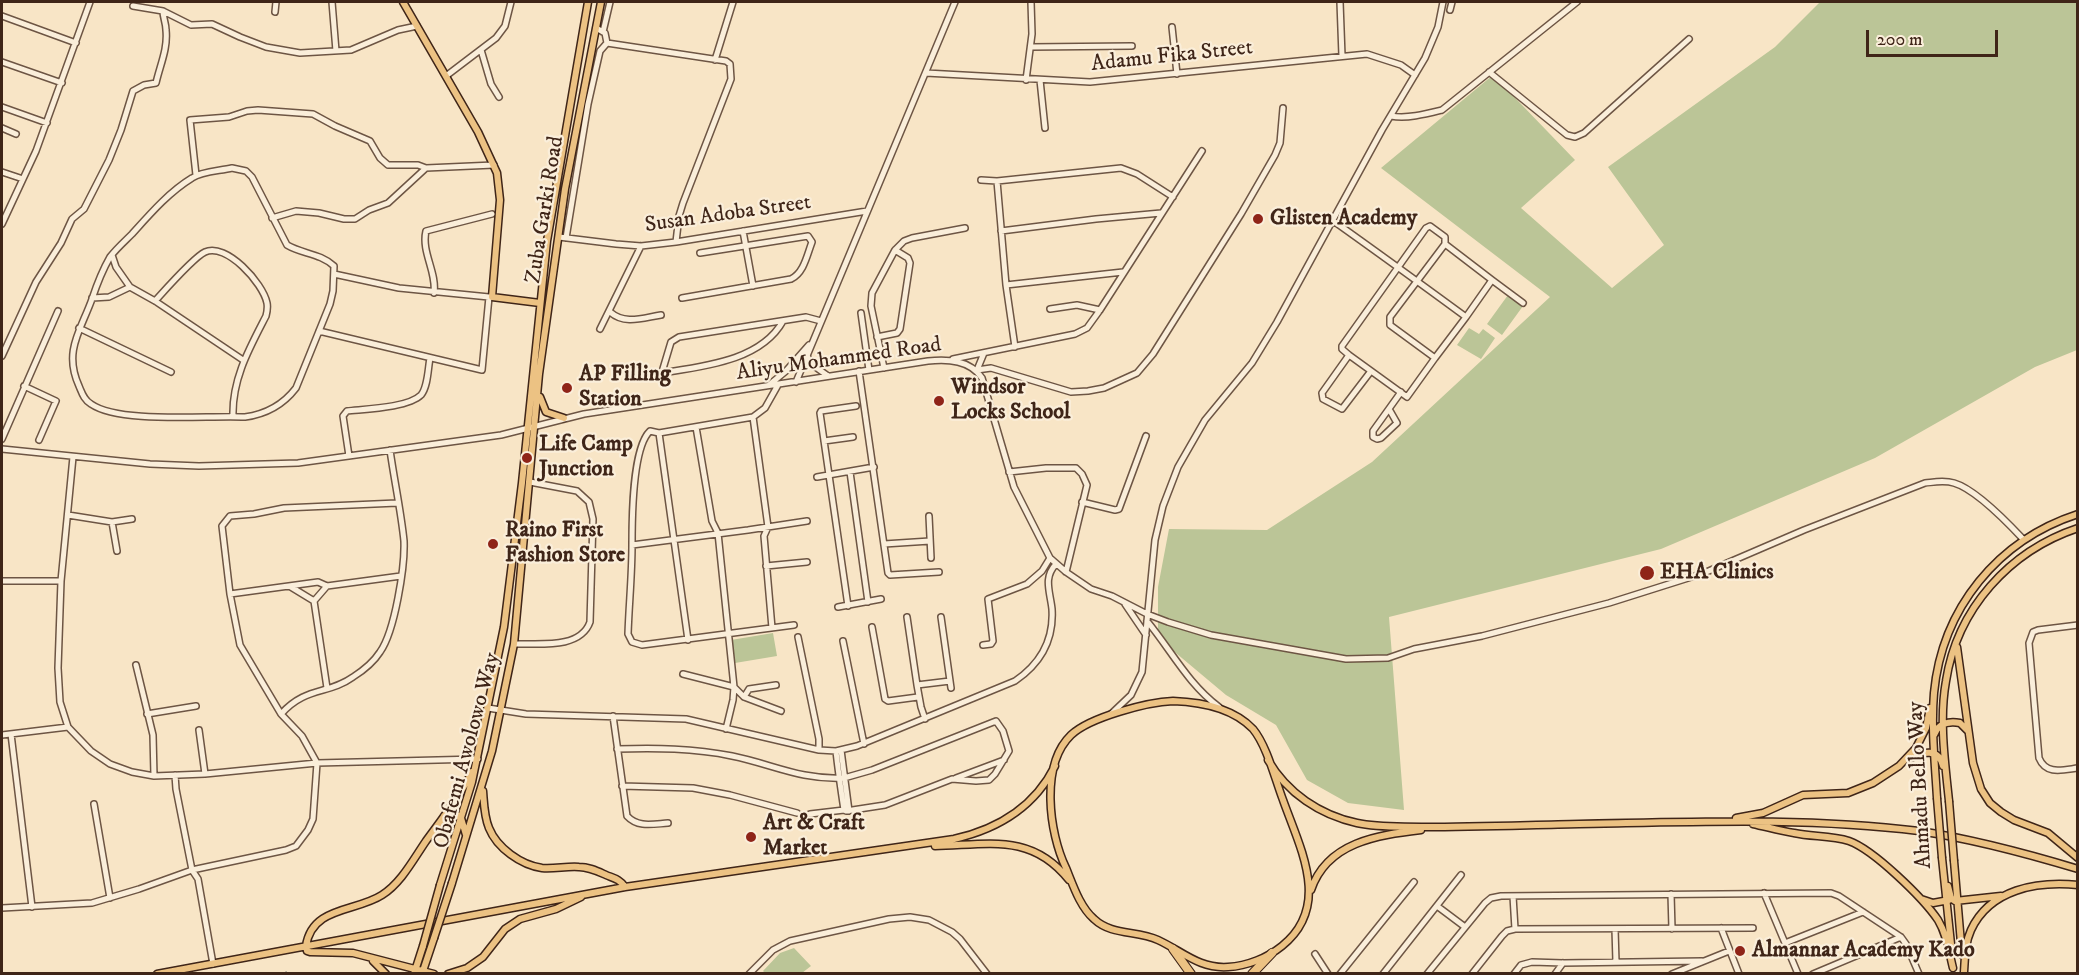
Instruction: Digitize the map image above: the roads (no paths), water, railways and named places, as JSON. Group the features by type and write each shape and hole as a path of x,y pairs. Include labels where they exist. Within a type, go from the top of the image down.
{"highway":[{"path":"1173,949 1191,974"},
{"path":"1252,974 1272,953"}],"main road":[{"name":"Zuba Garki Road","path":"403,2 478,132 497,173 500,200 491,297 540,303"},
{"name":"Zuba Garki Road","path":"526,428 547,241 588,2"},
{"name":"Zuba Garki Road","path":"535,426 538,382 562,237 565,189 600,30 601,2"},
{"path":"538,382 541,402 546,412 564,418"},
{"name":"Obafemi Awolowo Way","path":"414,972 440,885 464,823 483,785 501,711 514,644 535,426"},
{"name":"Obafemi Awolowo Way","path":"423,973 466,838 464,823 504,627 522,483 526,428"},
{"name":"Ahmadu Bello Way","path":"1964,973 1942,861 1937,798 1933,741 1934,690 1941,655 1953,621 1963,603 1996,561 2024,540 2060,520 2078,514"},
{"name":"Ahmadu Bello Way","path":"1953,971 1951,900 1956,886 1944,723 1945,682 1957,640 1972,610 1997,578 2024,554 2055,537 2078,528"},
{"path":"1957,640 1957,660 1968,732 1975,774 1981,789 1990,802 2007,816 2055,837 2078,858"},
{"path":"1903,762 1922,738 1934,690"},
{"path":"157,974 625,886 910,847 972,835 1012,817 1033,799 1048,780 1060,752 1071,735 1107,717 1161,702 1194,703 1222,710 1235,716 1252,729 1268,760 1304,859 1309,878 1309,899"},
{"path":"1933,741 1937,729 1944,723 1960,723 1968,732"},
{"path":"1704,822 1755,815 1803,795 1855,791 1873,783 1903,762 1921,753 1934,753 1942,761 1949,797"},
{"path":"434,974 414,972 368,956 344,952 310,952 307,951 306,946 313,930 324,917 339,909 373,901 393,887 468,780 478,759"},
{"path":"1268,760 1276,773 1294,792 1320,810 1339,818 1371,825 1446,827 1741,821 1852,824 1974,841 2078,869"},
{"path":"1055,766 1050,798 1052,827 1059,854 1089,914 1100,924 1116,931 1148,936 1192,960 1219,967 1240,965 1272,953 1291,939 1303,920 1320,870 1346,849 1383,835 1446,827"},
{"path":"483,785 484,810 489,828"},
{"path":"444,816 455,814 464,823 484,824 506,850 524,862 543,868 590,868 618,879 625,886"},
{"path":"1741,821 1794,833 1838,838 1860,845 1881,860 1930,910 1942,927 1953,971"},
{"path":"910,847 997,843 1016,845 1034,851 1051,862 1075,888"},
{"path":"1964,973 1966,946 1972,929 1985,910 2003,896 2021,888 2078,885"},
{"path":"448,974 467,968 483,957 505,929 520,919 556,909 586,895"},
{"path":"1918,897 1933,903 2003,896"},
{"path":"368,956 386,974"}],"street":[{"path":"2,220 23,179 62,84 90,3 82,2"},
{"path":"275,12 276,2"},
{"path":"332,2 336,51"},
{"path":"446,76 496,38 505,26 511,2"},
{"path":"562,237 600,51 607,43 607,38 600,30 610,2"},
{"path":"715,60 733,2"},
{"path":"796,382 955,2"},
{"path":"1026,80 1031,47 1033,2"},
{"path":"1340,2 1342,56"},
{"path":"1107,717 1125,702 1137,684 1144,661 1158,524 1178,467 1205,420 1252,363 1297,286 1432,42 1438,27 1443,2"},
{"path":"1450,10 1452,2"},
{"path":"1391,116 1428,114 1442,110 1577,2"},
{"path":"133,6 164,11 191,25 212,24 240,38 300,53 351,50 398,30 417,26"},
{"path":"2,356 36,282 62,243 72,219 84,209 109,160 133,91 144,85 156,83 164,59 166,29 163,20 164,11"},
{"path":"2,16 76,44"},
{"path":"1172,27 1177,74"},
{"path":"1489,72 1567,135 1575,137 1584,133 1689,39"},
{"path":"607,43 726,61 730,64 731,79 683,203 676,242"},
{"path":"1031,47 1132,46"},
{"path":"481,50 491,84 499,97"},
{"name":"Adamu Fika Street","path":"926,73 1090,82 1342,56 1374,55 1401,64 1415,75"},
{"path":"2,62 62,84"},
{"path":"1040,80 1046,128"},
{"path":"2,107 47,123"},
{"name":"Aliyu Mohammed Road","path":"2,449 73,457 199,466 298,463 501,435 564,418 928,361 948,360 966,364 977,370 991,368 1071,392 1088,392 1104,388 1137,374 1153,354 1241,214 1275,155 1280,143 1283,108"},
{"path":"196,176 190,120 230,117 258,110 313,114 370,141 380,158 388,165 418,165 426,168 494,165"},
{"path":"2,128 16,134"},
{"path":"948,360 1075,334 1087,328 1202,151"},
{"path":"232,168 246,171 258,188 287,245 296,250 304,250 328,261 333,266 333,291 330,304 296,388 288,399 266,412 245,417 159,417 112,412 92,405 85,398 74,369 74,342 93,298 96,285 112,255 163,200 196,176 232,168"},
{"path":"272,218 296,211 355,219 369,210 388,203 426,168"},
{"path":"981,180 997,181 1121,168 1137,174 1173,197"},
{"path":"2,172 23,179"},
{"path":"997,181 1006,285 1015,347"},
{"name":"Susan Adoba Street","path":"562,237 641,246 867,211"},
{"path":"1001,231 1161,213"},
{"path":"434,293 435,281 426,246 426,231 492,214"},
{"path":"1332,220 1466,317"},
{"path":"1492,280 1407,397 1342,349 1428,226 1444,237 1445,244 1523,303"},
{"path":"884,368 871,306 872,292 895,250 904,241 912,238 965,228"},
{"path":"743,231 753,286"},
{"path":"682,298 798,276 812,242 808,236 700,253"},
{"path":"1435,358 1389,323 1390,317 1445,244"},
{"path":"600,329 641,246"},
{"path":"154,301 202,254 216,250 225,252 261,286 267,302 266,316 243,360 233,400 234,416"},
{"path":"877,337 897,333 900,329 910,263 908,258 895,250"},
{"path":"112,255 116,267 130,287 243,360"},
{"path":"1006,285 1123,272"},
{"path":"320,331 482,370 491,297 399,288 334,274"},
{"path":"93,298 109,297 130,287"},
{"path":"1050,309 1077,305 1100,310"},
{"path":"2,439 58,311"},
{"path":"610,312 617,319 624,320 661,315"},
{"path":"861,313 869,370"},
{"path":"662,372 668,349 675,339 806,317 821,321"},
{"path":"644,376 726,361 752,351 771,338 783,321"},
{"path":"79,328 171,372"},
{"path":"766,386 778,379 812,342"},
{"path":"807,353 810,363 828,376"},
{"path":"984,353 977,370 986,386 1009,472 1024,510 1050,558 1091,589 1123,602 1147,618 1211,635 1346,659 1388,658 1414,649 1482,636 1609,603 1704,573 1804,530 1926,483 1945,481 1957,483 1983,501 2024,540"},
{"path":"1349,354 1322,393 1323,399 1342,409 1371,371"},
{"path":"349,456 344,416 347,411 392,405 419,397 424,389 430,358"},
{"path":"859,371 888,574 939,572"},
{"path":"778,385 765,408 753,417 660,432 650,431 643,441 634,487 629,639 642,645 794,625"},
{"path":"24,386 56,400 39,440"},
{"path":"1389,409 1397,423 1377,439 1373,436 1372,431 1401,392"},
{"path":"848,606 821,411 856,406"},
{"path":"753,417 768,527 764,536 772,628"},
{"path":"696,427 712,521 718,533 734,687 726,729"},
{"path":"660,432 688,640"},
{"path":"1082,502 1119,509 1146,436"},
{"path":"824,441 853,437"},
{"path":"281,714 299,698 352,679 369,665 381,650 396,606 404,560 404,540 390,450"},
{"path":"73,457 61,581 58,668 60,702 68,727 91,751 110,764 132,772 154,776 205,774 317,763 478,759"},
{"path":"817,477 874,467"},
{"path":"1009,472 1076,468 1082,474 1087,485 1066,572"},
{"path":"850,472 868,602"},
{"path":"514,644 560,643 571,640 581,635 590,622 593,519 589,502 577,491 530,482"},
{"path":"2,908 92,903 192,870 270,855 296,846 313,819 317,763 302,736 281,714 240,645 230,594 222,526 230,516 284,508 397,503"},
{"path":"68,515 112,522 132,519"},
{"path":"929,516 931,558"},
{"path":"632,545 807,520"},
{"path":"112,522 117,551"},
{"path":"884,544 930,541"},
{"path":"983,645 991,644 993,641 988,599 1027,584 1042,571 1050,558"},
{"path":"766,566 807,562"},
{"path":"488,708 526,714 686,719 819,750 838,750 864,744 1015,681 1026,674 1044,650 1052,627 1048,576 1056,564"},
{"path":"230,594 318,582 327,586 401,576"},
{"path":"2,581 61,581"},
{"path":"290,586 314,601"},
{"path":"327,586 314,601 327,688"},
{"path":"838,607 881,599"},
{"path":"1123,602 1146,635"},
{"path":"907,617 918,697 925,719"},
{"path":"941,617 951,688"},
{"path":"1147,618 1189,679 1222,710"},
{"path":"2078,625 2038,630 2033,632 2029,643 2039,758 2042,766 2049,770 2078,768"},
{"path":"872,627 885,699 888,701 918,697"},
{"path":"798,637 819,740 819,750"},
{"path":"843,641 864,744"},
{"path":"136,665 153,735 154,776"},
{"path":"683,674 734,687 744,697 781,711"},
{"path":"917,685 950,681"},
{"path":"744,697 749,689 776,685"},
{"path":"147,714 196,706"},
{"path":"613,716 627,816 632,822 641,825 668,823"},
{"path":"617,749 680,748 706,751 735,756 800,776 842,778 872,770 996,721 1003,731 1009,751 995,774 989,780 952,779"},
{"path":"2,735 68,727"},
{"path":"199,730 205,774"},
{"path":"11,734 32,907"},
{"path":"838,750 846,810"},
{"path":"810,814 885,806 1005,760"},
{"path":"175,776 192,870 198,879 213,963"},
{"path":"622,786 693,788 730,795 796,813"},
{"path":"94,804 110,898"},
{"path":"1383,974 1461,875"},
{"path":"1340,974 1414,882"},
{"path":"1764,893 1798,974"},
{"path":"1427,974 1464,927 1491,898 1764,893 1831,893 1839,896 1901,938 1919,974"},
{"path":"1671,894 1672,929"},
{"path":"1513,896 1515,929"},
{"path":"1437,906 1464,927"},
{"path":"1785,943 1863,912"},
{"path":"749,974 773,950 790,941 910,917 929,920 952,932 987,974"},
{"path":"1721,928 1738,974"},
{"path":"1472,974 1502,936 1515,929 1753,928"},
{"path":"1615,929 1616,962"},
{"path":"1812,974 1901,938"},
{"path":"1672,974 1729,951"},
{"path":"1315,954 1328,974"},
{"path":"1514,974 1521,965 1532,962 1702,961"},
{"path":"1555,974 1563,963"}],"place":[{"name":"Glisten Academy","path":"1258,219"},
{"name":"AP Filling Station","path":"567,388"},
{"name":"Windsor Locks School","path":"939,401"},
{"name":"Life Camp Junction","path":"527,458"},
{"name":"Raino First Fashion Store","path":"493,544"},
{"name":"EHA Clinics","path":"1647,573"},
{"name":"Art & Craft Market","path":"751,837"},
{"name":"Almannar Academy Kado","path":"1740,951"}]}
